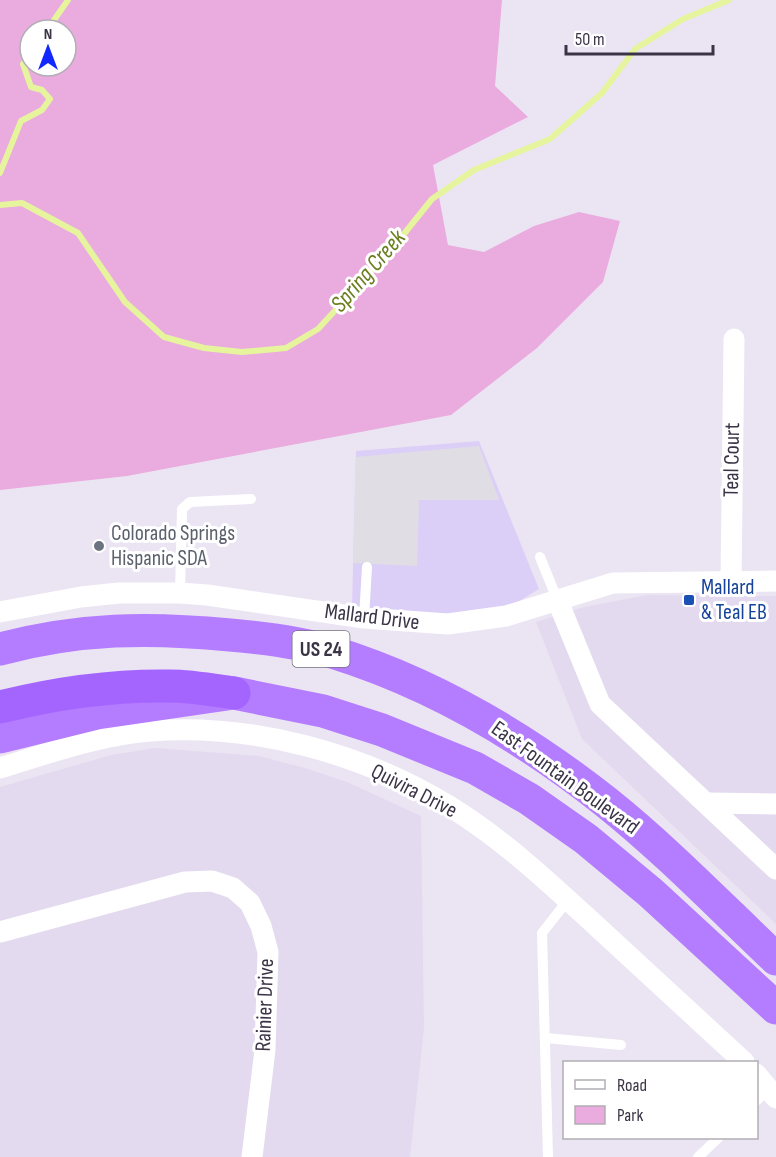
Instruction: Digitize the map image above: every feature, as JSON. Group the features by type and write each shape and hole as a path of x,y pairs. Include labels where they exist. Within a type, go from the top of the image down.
{"highway":[{"name":"East Fountain Boulevard","path":"0,649 41,638 137,628 200,632 275,639 332,652 396,675 500,728 606,802 656,844 776,959"},
{"path":"0,706 71,692 127,686 173,686 234,693"},
{"name":"East Fountain Boulevard","path":"0,737 97,713 234,693 323,711 382,730 475,768 530,799 586,839 651,893 776,1008"}],"street":[{"name":"Teal Court","path":"730,581 734,339"},
{"name":"Mallard Drive","path":"0,612 81,597 119,593 180,594 217,596 364,618 422,623 473,622 506,616 614,583 776,581"},
{"path":"557,599 600,704 776,869"},
{"name":"Quivira Drive","path":"0,768 111,736 150,731 237,733 287,742 340,756 398,779 450,807 502,844 568,900 743,1061"},
{"path":"706,803 776,804"},
{"name":"Rainier Drive","path":"0,932 186,882 212,881 232,888 250,903 261,926 268,962 265,1050 252,1157"}],"lane":[{"path":"180,594 182,509 190,502 251,499"},
{"path":"540,557 557,599"},
{"path":"364,618 367,567"},
{"path":"548,1157 542,933 568,900"},
{"path":"546,1038 621,1045"},
{"path":"698,1157 716,1139"}],"shaded area":[{"path":"479,441 539,589 518,602 486,611 449,614 407,613 352,606 356,451"},
{"path":"479,446 499,500 419,500 417,566 353,563 356,457"},
{"path":"647,595 776,596 776,924 582,739 536,622 584,607"},
{"path":"155,748 259,756 347,782 421,816 424,1028 410,1157 0,1157 0,787 111,755"}],"green space":[{"path":"0,0 502,0 495,86 528,117 433,165 448,245 484,252 534,226 579,212 620,221 603,282 537,348 451,415 127,476 0,490"}],"waterway":[{"path":"55,18 68,0"},
{"name":"Spring Creek","path":"0,205 22,203 78,233 125,302 164,337 204,348 242,352 286,348 318,329 391,250 432,199 474,170 550,139 602,93 635,49 683,19 729,0"},
{"path":"0,173 21,121 42,110 50,99 42,90 31,87 28,78"}],"place":[{"name":"Colorado Springs Hispanic SDA","path":"99,546"},
{"name":"Mallard & Teal EB","path":"689,600"}]}
